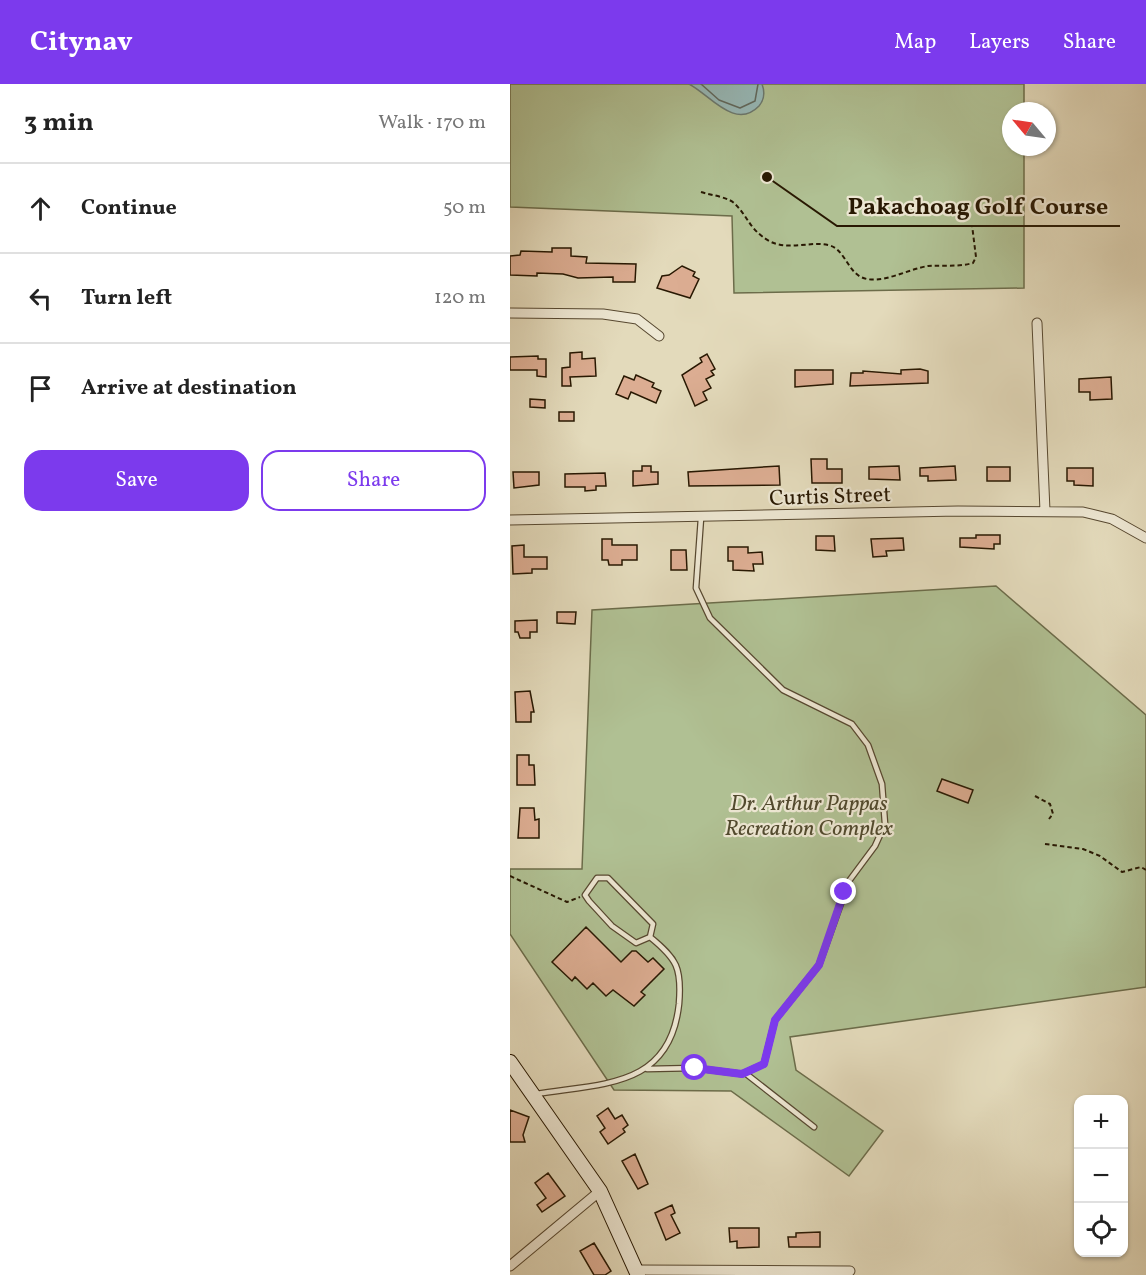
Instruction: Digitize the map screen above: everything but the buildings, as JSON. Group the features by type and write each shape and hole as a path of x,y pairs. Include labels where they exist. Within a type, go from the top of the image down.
{"street":[{"path":"510,313 603,315 637,319 659,336"},
{"path":"1037,323 1046,511"},
{"name":"Curtis Street","path":"510,520 1046,511 1101,515 1146,538"},
{"path":"510,1062 600,1191 637,1272 850,1271"},
{"path":"510,1266 600,1191"}],"lane":[{"path":"647,1069 695,1068 745,1073 764,1064 775,1020 819,965 849,881 875,846 885,824 882,784 868,745 852,724 783,690 711,618 696,588 701,518"},
{"path":"597,878 608,878 653,924 650,937 636,943 627,938 585,894 597,878"},
{"path":"534,1095 622,1079 647,1069 660,1058 677,1023 680,990 678,967 671,954 650,937"},
{"path":"745,1073 814,1127"}],"path":[{"path":"701,192 734,202 750,226 774,243 800,247 830,245 841,254 856,273 867,278 886,277 924,267 973,263 976,257 972,225"},
{"path":"1035,796 1050,804 1053,814 1049,819"},
{"path":"1045,844 1083,849 1100,856 1122,872 1142,867 1146,870"},
{"path":"510,876 567,902 585,894"}],"green space":[{"path":"510,84 1024,84 1024,102 1002,102 1002,156 1024,156 1024,288 734,293 732,216 510,207"},
{"name":"Dr. Arthur Pappas Recreation Complex","path":"996,586 1146,715 1146,987 790,1037 796,1070 883,1131 849,1176 731,1091 614,1090 510,934 510,869 582,869 592,610"}],"water":[{"path":"689,84 762,84 764,96 759,106 750,113 741,115 722,108"}],"place":[{"name":"Pakachoag Golf Course","path":"767,177"}],"route":[{"path":"695,1068 742,1074 764,1064 775,1020 819,965 844,892"}]}
